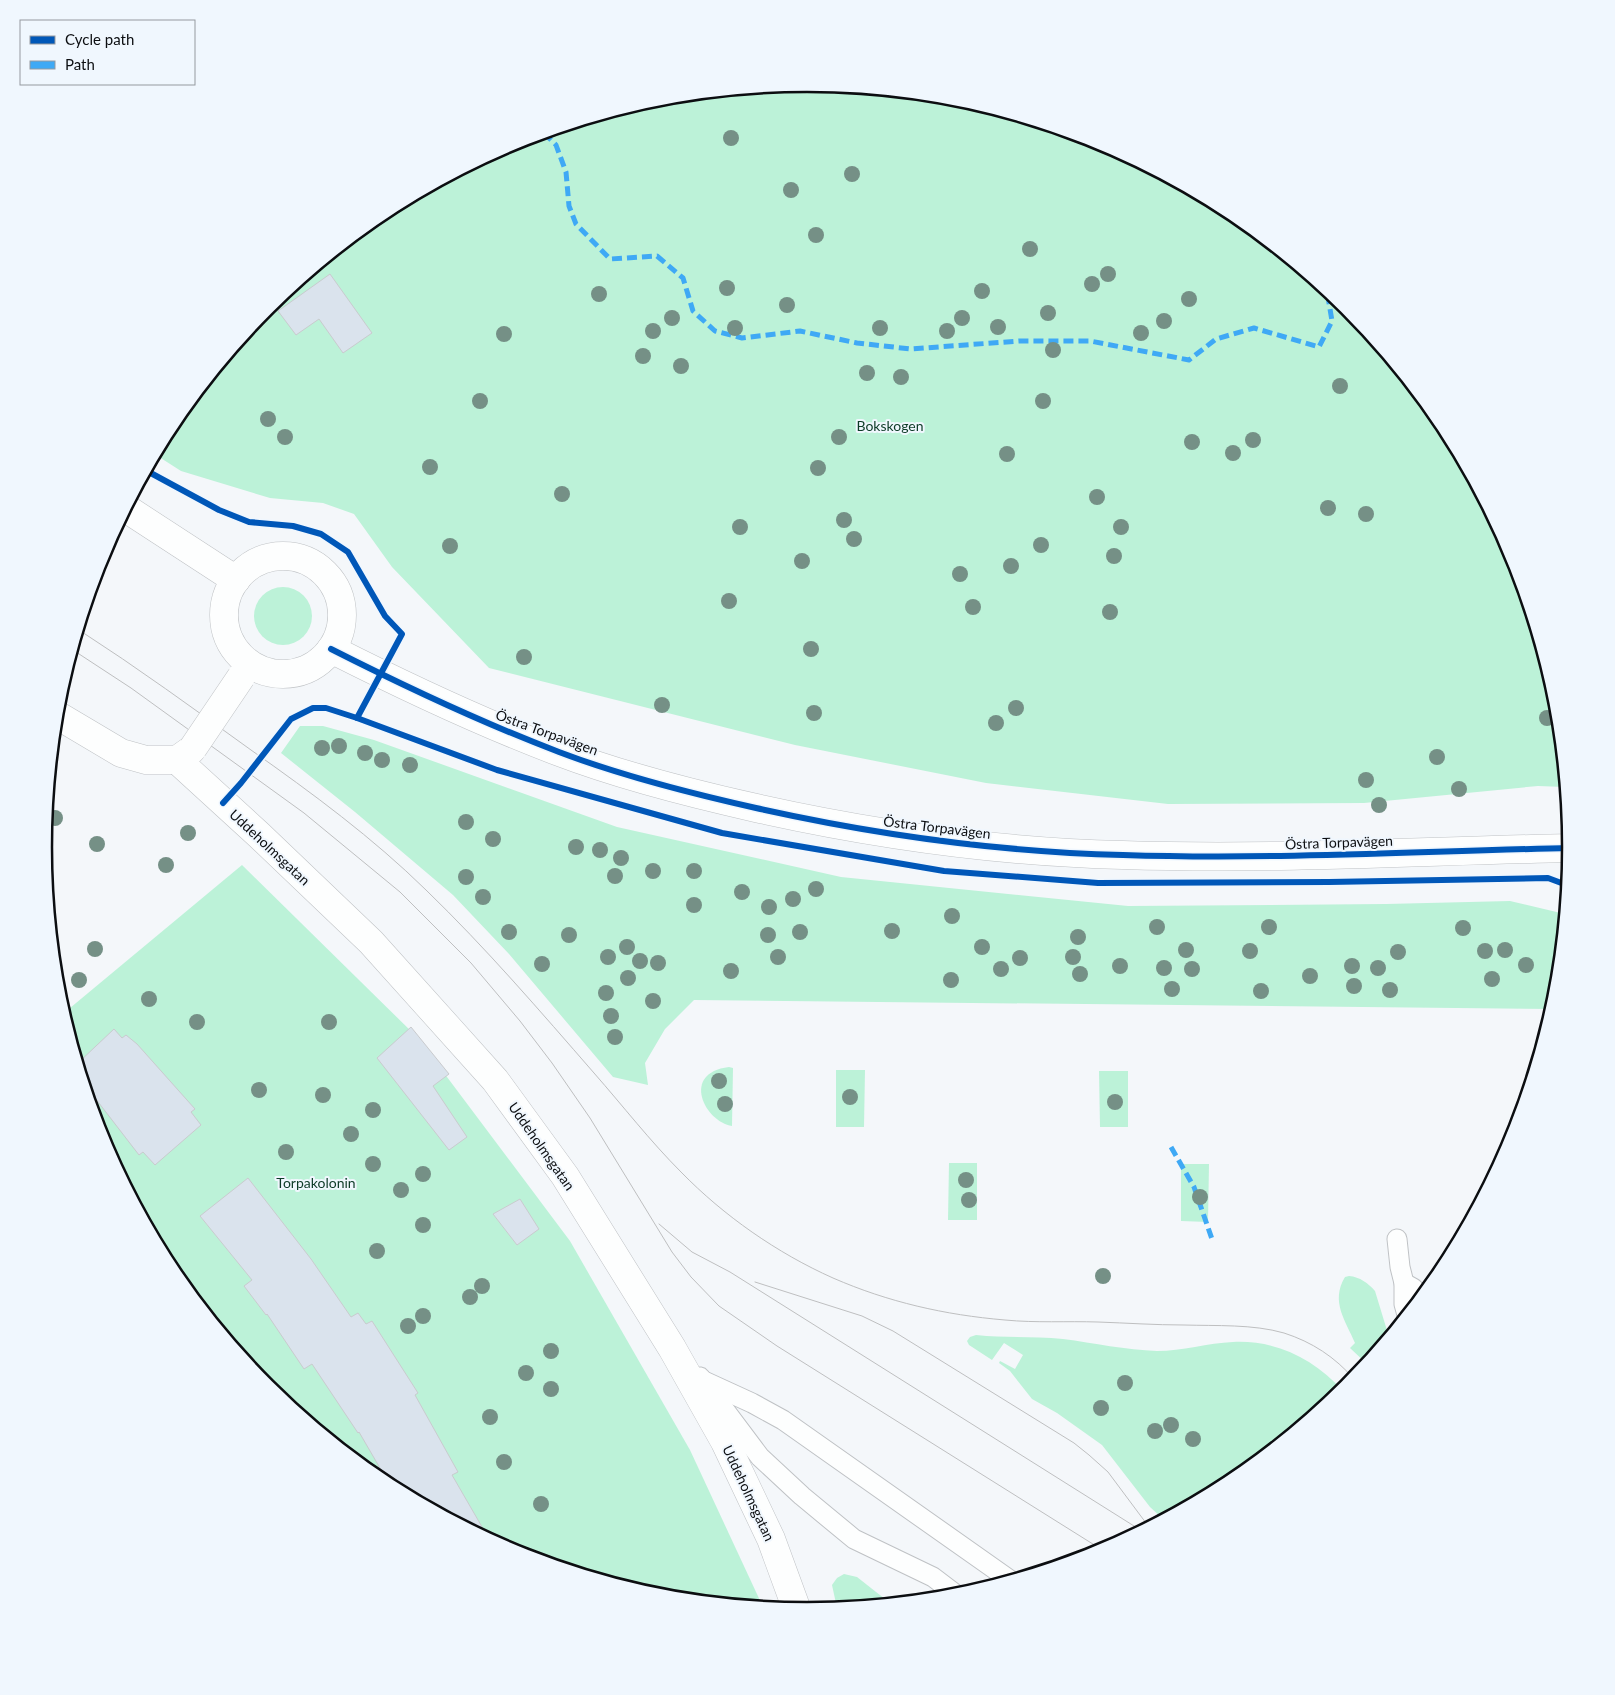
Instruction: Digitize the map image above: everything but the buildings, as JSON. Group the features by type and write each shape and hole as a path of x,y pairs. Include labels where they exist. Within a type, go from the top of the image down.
{"street":[{"path":"131,512 236,580"},
{"path":"274,557 297,557 318,567 333,584 341,605 341,628 331,649 315,665 293,673 245,670 226,629 224,608 228,593 236,580 253,564 263,559 274,557"},
{"name":"Östra Torpavägen","path":"331,649 468,716 561,753 693,793 787,815 869,831 994,847 1130,856 1258,857 1562,848"},
{"path":"64,719 121,753 146,760 185,754 245,670"},
{"name":"Uddeholmsgatan","path":"185,754 259,835 371,942 495,1080 565,1176 672,1348 725,1442 767,1530 794,1602"}],"lane":[{"path":"1397,1239 1400,1268 1404,1283 1405,1308"},
{"path":"1404,1283 1417,1292"},
{"path":"672,1348 703,1380 760,1457 802,1496 854,1539 933,1577 949,1589"},
{"path":"703,1380 783,1420 1005,1576"}],"green space":[{"name":"Bokskogen","path":"808,92 906,99 955,107 1003,118 1096,150 1141,170 1185,194 1227,220 1305,280 1375,350 1435,428 1485,514 1505,559 1537,652 1548,700 1560,787 1538,786 1364,803 1168,804 986,783 795,745 489,668 392,567 354,514 323,503 270,498 181,471 161,458 180,428 209,388 240,350 274,314 310,280 388,220 474,170 519,150 612,118 660,107 709,99 758,94"},
{"path":"277,587 289,587 304,595 312,610 312,622 304,637 289,645 277,645 262,637 254,622 254,610 262,595"},
{"path":"300,726 323,726 374,740 617,827 841,877 1128,906 1510,901 1559,913 1548,995 1545,1009 694,1000 665,1029 645,1063 648,1085 613,1077 509,954 453,895 355,812 281,753"},
{"name":"Torpakolonin","path":"242,865 417,1037 570,1241 690,1450 760,1601 709,1596 660,1588 612,1577 519,1545 474,1525 388,1475 310,1415 240,1345 180,1267 154,1225 130,1181 110,1136 78,1043 70,1008"},
{"path":"729,1067 733,1068 732,1126 722,1123 713,1116 706,1107 701,1087 705,1078 714,1071"},
{"path":"836,1070 865,1070 864,1127 836,1127"},
{"path":"1099,1071 1128,1071 1128,1127 1100,1127"},
{"path":"949,1163 977,1163 977,1220 948,1220"},
{"path":"1181,1164 1209,1164 1208,1222 1181,1221"},
{"path":"1349,1276 1364,1281 1375,1291 1387,1330 1362,1359 1350,1348 1355,1343 1339,1303 1341,1286 1345,1277"},
{"path":"976,1335 1063,1339 1157,1351 1233,1342 1265,1344 1294,1354 1307,1361 1337,1385 1305,1415 1267,1446 1227,1475 1159,1515 1150,1507 1102,1445 1057,1413 1032,1399 1010,1371 999,1363 1000,1361 1015,1369 1023,1355 1004,1343 992,1360 969,1345 967,1341 970,1337"},
{"path":"844,1574 857,1577 884,1598 836,1601 832,1585 837,1578"}],"tram line":[{"path":"84,633 166,689 297,783 385,852 426,890 491,957 605,1085 647,1136 681,1172 733,1218 792,1257 833,1278 875,1294 896,1301 961,1315 1017,1321 1234,1326 1272,1330 1284,1333 1313,1346 1331,1357 1348,1373"},
{"path":"78,653 131,688 304,813 400,892 471,963 520,1021 552,1063 590,1118 672,1252 691,1277 719,1306 777,1346 1095,1545"},
{"path":"659,1224 692,1252 730,1272 1136,1527"},
{"path":"755,1282 862,1316 893,1331 1074,1443 1108,1472 1146,1522"}],"marked path":[{"path":"550,139 556,145 566,172 569,206 576,224 610,259 657,256 683,278 693,311 715,331 742,338 800,331 857,343 911,349 1019,341 1090,341 1189,360 1216,339 1254,328 1319,347 1332,321 1329,303"},
{"path":"1171,1147 1194,1187 1213,1242"}],"cycle path":[{"path":"152,474 219,510 249,522 293,526 321,534 348,552 385,616 402,634 357,718 497,770 722,833 944,871 1098,883 1329,882 1548,878 1561,883"},
{"path":"331,649 472,716 530,741 607,769 731,802 801,818 893,834 984,846 1123,855 1291,856 1562,848"},
{"path":"223,803 291,719 313,708 326,708 357,718"}]}
